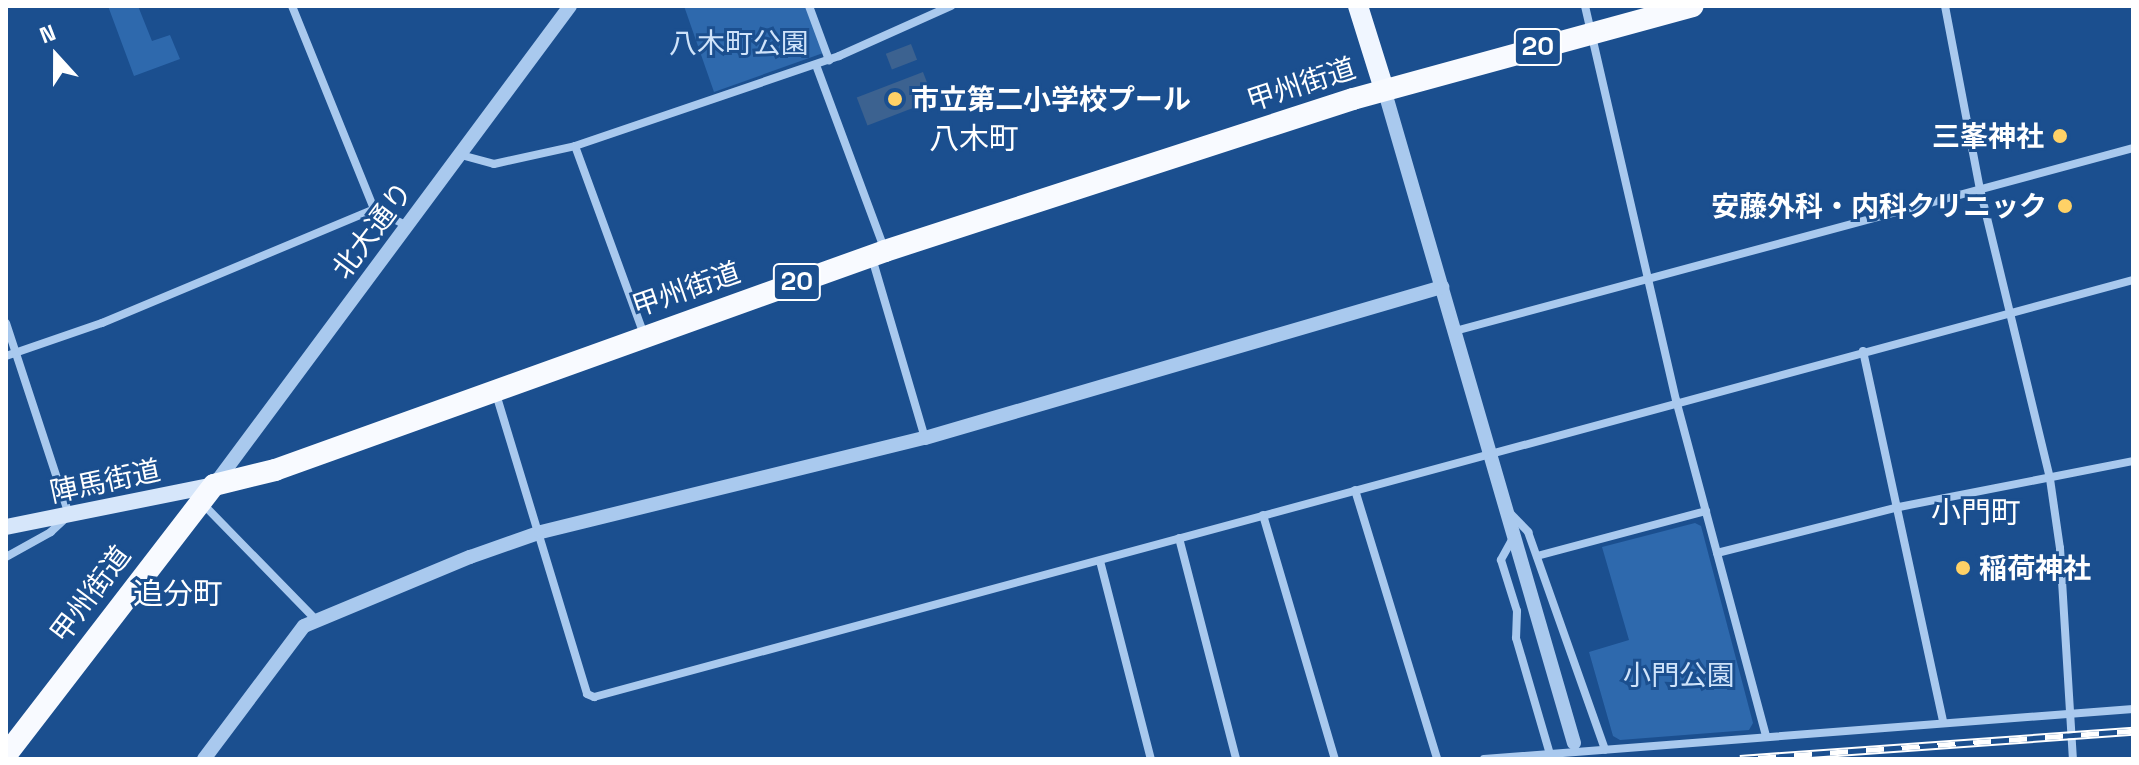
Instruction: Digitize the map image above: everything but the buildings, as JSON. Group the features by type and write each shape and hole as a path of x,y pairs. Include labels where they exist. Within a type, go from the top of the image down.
{"highway":[{"name":"甲州街道","path":"6,755 207,493 878,253 1384,89 1692,6"}],"main road":[{"path":"1358,6 1384,89"},
{"name":"陣馬街道","path":"6,527 207,493"}],"street":[{"path":"292,6 374,209 408,226"},
{"name":"北大通り","path":"207,493 570,6"},
{"path":"809,6 829,60"},
{"path":"461,155 494,164 575,146 816,65 951,6"},
{"path":"1585,6 1676,400 1766,736"},
{"path":"1945,6 1980,189 2050,479 2060,548 2073,759"},
{"path":"816,65 878,253 925,438"},
{"path":"1384,89 1574,743"},
{"path":"575,146 644,335"},
{"path":"1455,331 2133,148"},
{"path":"10,355 374,209"},
{"path":"494,390 541,532 587,694 594,697 1100,561 1676,400 2133,280"},
{"path":"204,759 293,638 316,620 541,532 925,438 1442,287"},
{"path":"6,323 10,355 69,515 51,532 6,557"},
{"path":"1863,351 1943,722"},
{"path":"1717,553 1899,507 2133,461"},
{"path":"1355,490 1437,759"},
{"path":"207,493 316,620"},
{"path":"1508,511 1528,532 1605,750"},
{"path":"1537,556 1706,511"},
{"path":"1263,515 1335,759"},
{"path":"1514,536 1501,560 1517,611 1516,638 1550,754"},
{"path":"1179,538 1236,759"},
{"path":"1100,561 1151,759"},
{"path":"1484,759 2133,709"}],"green space":[{"path":"108,6 138,6 152,41 170,35 180,59 134,76"},
{"name":"八木町公園","path":"684,6 809,6 826,52 714,92"},
{"name":"小門公園","path":"1695,523 1701,526 1753,723 1749,730 1620,740 1613,736 1589,652 1629,640 1602,547"}],"shaded area":[{"name":"市立第二小学校プール","path":"911,44 917,60 892,70 886,54"},
{"name":"市立第二小学校プール","path":"923,72 934,100 867,125 857,97"}],"railway":[{"path":"1740,759 2133,731"}],"place":[{"name":"市立第二小学校プール","path":"895,99"},
{"name":"三峯神社","path":"2060,136"},
{"name":"安藤外科・内科クリニック","path":"2065,206"},
{"name":"稲荷神社","path":"1963,568"}],"district":[{"name":"八木町","path":"974,139"},
{"name":"小門町","path":"1976,513"},
{"name":"追分町","path":"178,594"}]}
